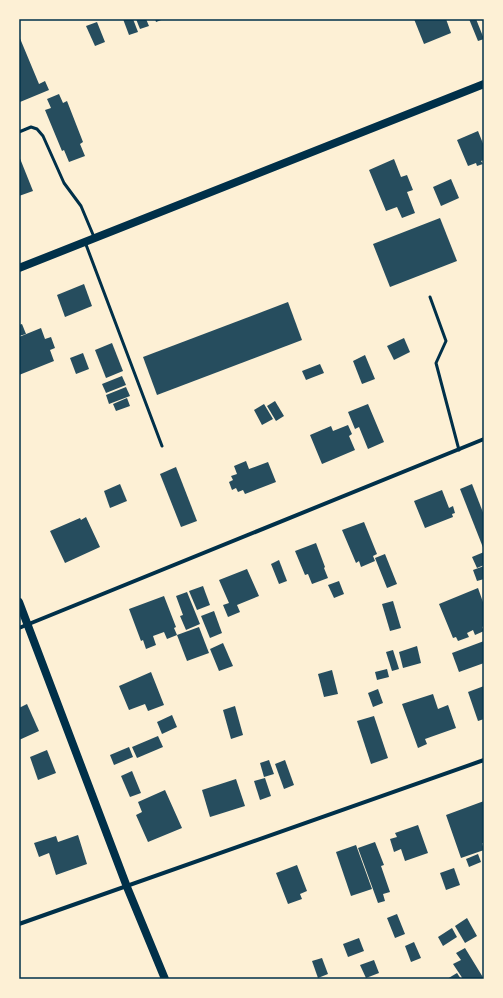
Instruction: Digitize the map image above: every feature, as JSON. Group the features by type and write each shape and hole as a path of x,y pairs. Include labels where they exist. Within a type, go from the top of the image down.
{"main road":[{"path":"19,268 484,84"},
{"path":"19,602 127,887 165,979"}],"street":[{"path":"19,628 484,439"},
{"path":"19,924 484,760"}],"lane":[{"path":"19,126 20,131 31,127 37,129 43,136 64,183 81,206 94,238"},
{"path":"85,242 162,446"},
{"path":"430,297 446,341 436,363 459,450"}],"building":[{"path":"123,19 133,19 138,32 129,35"},
{"path":"136,19 146,19 149,26 140,29"},
{"path":"155,19 164,19 156,22"},
{"path":"414,19 446,19 451,33 424,44"},
{"path":"469,19 476,19 484,39 478,41"},
{"path":"97,22 105,42 95,46 86,26"},
{"path":"19,36 39,84 45,81 49,90 20,102 19,99"},
{"path":"59,94 63,103 67,101 83,142 80,144 85,156 69,162 64,150 62,151 45,110 51,108 47,99"},
{"path":"478,131 484,146 484,160 481,161 483,164 477,166 476,163 468,166 457,140"},
{"path":"19,156 33,191 19,196"},
{"path":"394,159 401,177 407,175 413,190 407,192 415,213 402,218 397,207 386,211 369,170"},
{"path":"451,179 459,198 441,206 433,187"},
{"path":"440,218 457,261 390,287 373,244"},
{"path":"84,284 92,306 65,317 57,295"},
{"path":"288,302 302,340 157,395 143,357"},
{"path":"22,324 26,334 19,336 19,325"},
{"path":"41,328 45,339 51,337 55,348 50,350 54,361 19,375 19,337"},
{"path":"404,338 410,352 394,360 387,346"},
{"path":"112,343 123,371 106,378 95,350"},
{"path":"83,353 89,369 76,374 70,358"},
{"path":"365,355 375,379 362,384 353,361"},
{"path":"320,364 324,373 306,380 302,371"},
{"path":"122,376 126,385 106,393 102,384"},
{"path":"126,387 130,396 109,404 106,395"},
{"path":"127,398 130,406 116,411 113,404"},
{"path":"275,401 284,416 276,421 267,406"},
{"path":"264,404 273,419 262,425 254,410"},
{"path":"368,404 384,442 368,449 359,427 355,429 348,412"},
{"path":"348,425 352,434 349,436 355,450 322,464 310,435 331,426 333,431"},
{"path":"246,461 249,469 268,462 276,482 245,494 243,490 238,492 236,488 232,490 229,482 233,480 231,476 237,474 234,466"},
{"path":"176,467 197,521 181,527 160,474"},
{"path":"120,484 127,501 110,508 104,491"},
{"path":"472,484 484,515 484,550 460,489"},
{"path":"442,490 449,508 453,506 455,513 452,514 453,517 425,528 414,501"},
{"path":"86,517 100,547 65,563 50,531 80,518 81,520"},
{"path":"364,522 377,554 373,556 375,561 361,567 359,561 356,563 342,530"},
{"path":"316,543 328,578 312,584 308,574 305,575 295,551"},
{"path":"484,552 484,565 477,568 472,557"},
{"path":"385,554 397,584 387,588 375,558"},
{"path":"279,560 287,581 279,584 271,564"},
{"path":"484,566 484,579 477,581 473,570"},
{"path":"247,569 259,596 237,605 240,612 228,617 223,605 229,603 219,580"},
{"path":"339,581 344,594 334,598 328,585"},
{"path":"203,586 210,605 197,610 189,591"},
{"path":"478,588 484,605 484,626 482,627 484,631 475,635 473,630 467,633 469,637 458,641 456,637 453,638 439,604"},
{"path":"187,592 200,624 186,630 180,616 183,615 176,596"},
{"path":"164,596 176,627 174,628 177,635 167,639 164,632 153,636 156,645 146,649 143,640 141,641 129,609"},
{"path":"393,601 401,628 390,631 382,604"},
{"path":"214,611 222,633 210,638 201,616"},
{"path":"199,627 209,653 187,661 177,635"},
{"path":"484,641 484,663 459,672 452,653"},
{"path":"223,643 233,666 219,671 210,649"},
{"path":"417,646 421,663 403,668 399,652"},
{"path":"393,650 399,669 392,671 386,652"},
{"path":"387,669 389,677 377,680 375,672"},
{"path":"332,670 338,694 324,697 318,674"},
{"path":"151,672 164,705 148,711 145,704 129,710 119,686"},
{"path":"484,686 484,719 478,721 468,692"},
{"path":"378,689 383,703 373,707 368,693"},
{"path":"433,694 438,709 448,705 456,728 425,739 427,744 418,748 402,704"},
{"path":"27,704 39,731 19,740 19,708"},
{"path":"235,706 243,735 231,739 223,710"},
{"path":"172,715 177,727 162,734 157,722"},
{"path":"374,716 388,758 371,764 357,721"},
{"path":"158,736 163,747 137,758 132,747"},
{"path":"129,747 133,757 114,765 110,755"},
{"path":"47,750 56,773 38,780 30,757"},
{"path":"269,760 274,774 264,777 260,763"},
{"path":"285,760 294,785 284,789 275,764"},
{"path":"132,771 141,793 130,797 121,776"},
{"path":"265,778 271,796 260,800 254,781"},
{"path":"236,779 245,806 210,817 202,790"},
{"path":"165,790 182,828 148,842 136,815 142,812 138,802"},
{"path":"484,801 484,843 482,843 484,850 461,858 446,815"},
{"path":"418,825 428,853 405,861 401,849 394,852 390,839 397,837 395,833"},
{"path":"78,835 87,864 56,875 49,853 39,857 34,843 56,836 58,842"},
{"path":"375,842 384,865 381,866 390,892 383,894 385,901 378,903 358,848"},
{"path":"356,845 372,889 351,896 336,852"},
{"path":"478,854 481,862 469,867 466,859"},
{"path":"297,865 307,891 300,894 302,899 288,904 276,873"},
{"path":"454,868 460,885 446,890 440,873"},
{"path":"397,914 405,934 395,938 387,918"},
{"path":"467,918 477,936 465,943 455,926"},
{"path":"452,928 457,937 443,946 438,937"},
{"path":"359,938 364,951 348,957 343,944"},
{"path":"414,942 421,958 411,962 405,946"},
{"path":"465,948 484,979 463,979 453,964 461,960 456,953"},
{"path":"322,958 328,974 318,978 312,961"},
{"path":"374,960 379,973 366,978 360,965"},
{"path":"457,973 461,979 447,979"}]}
